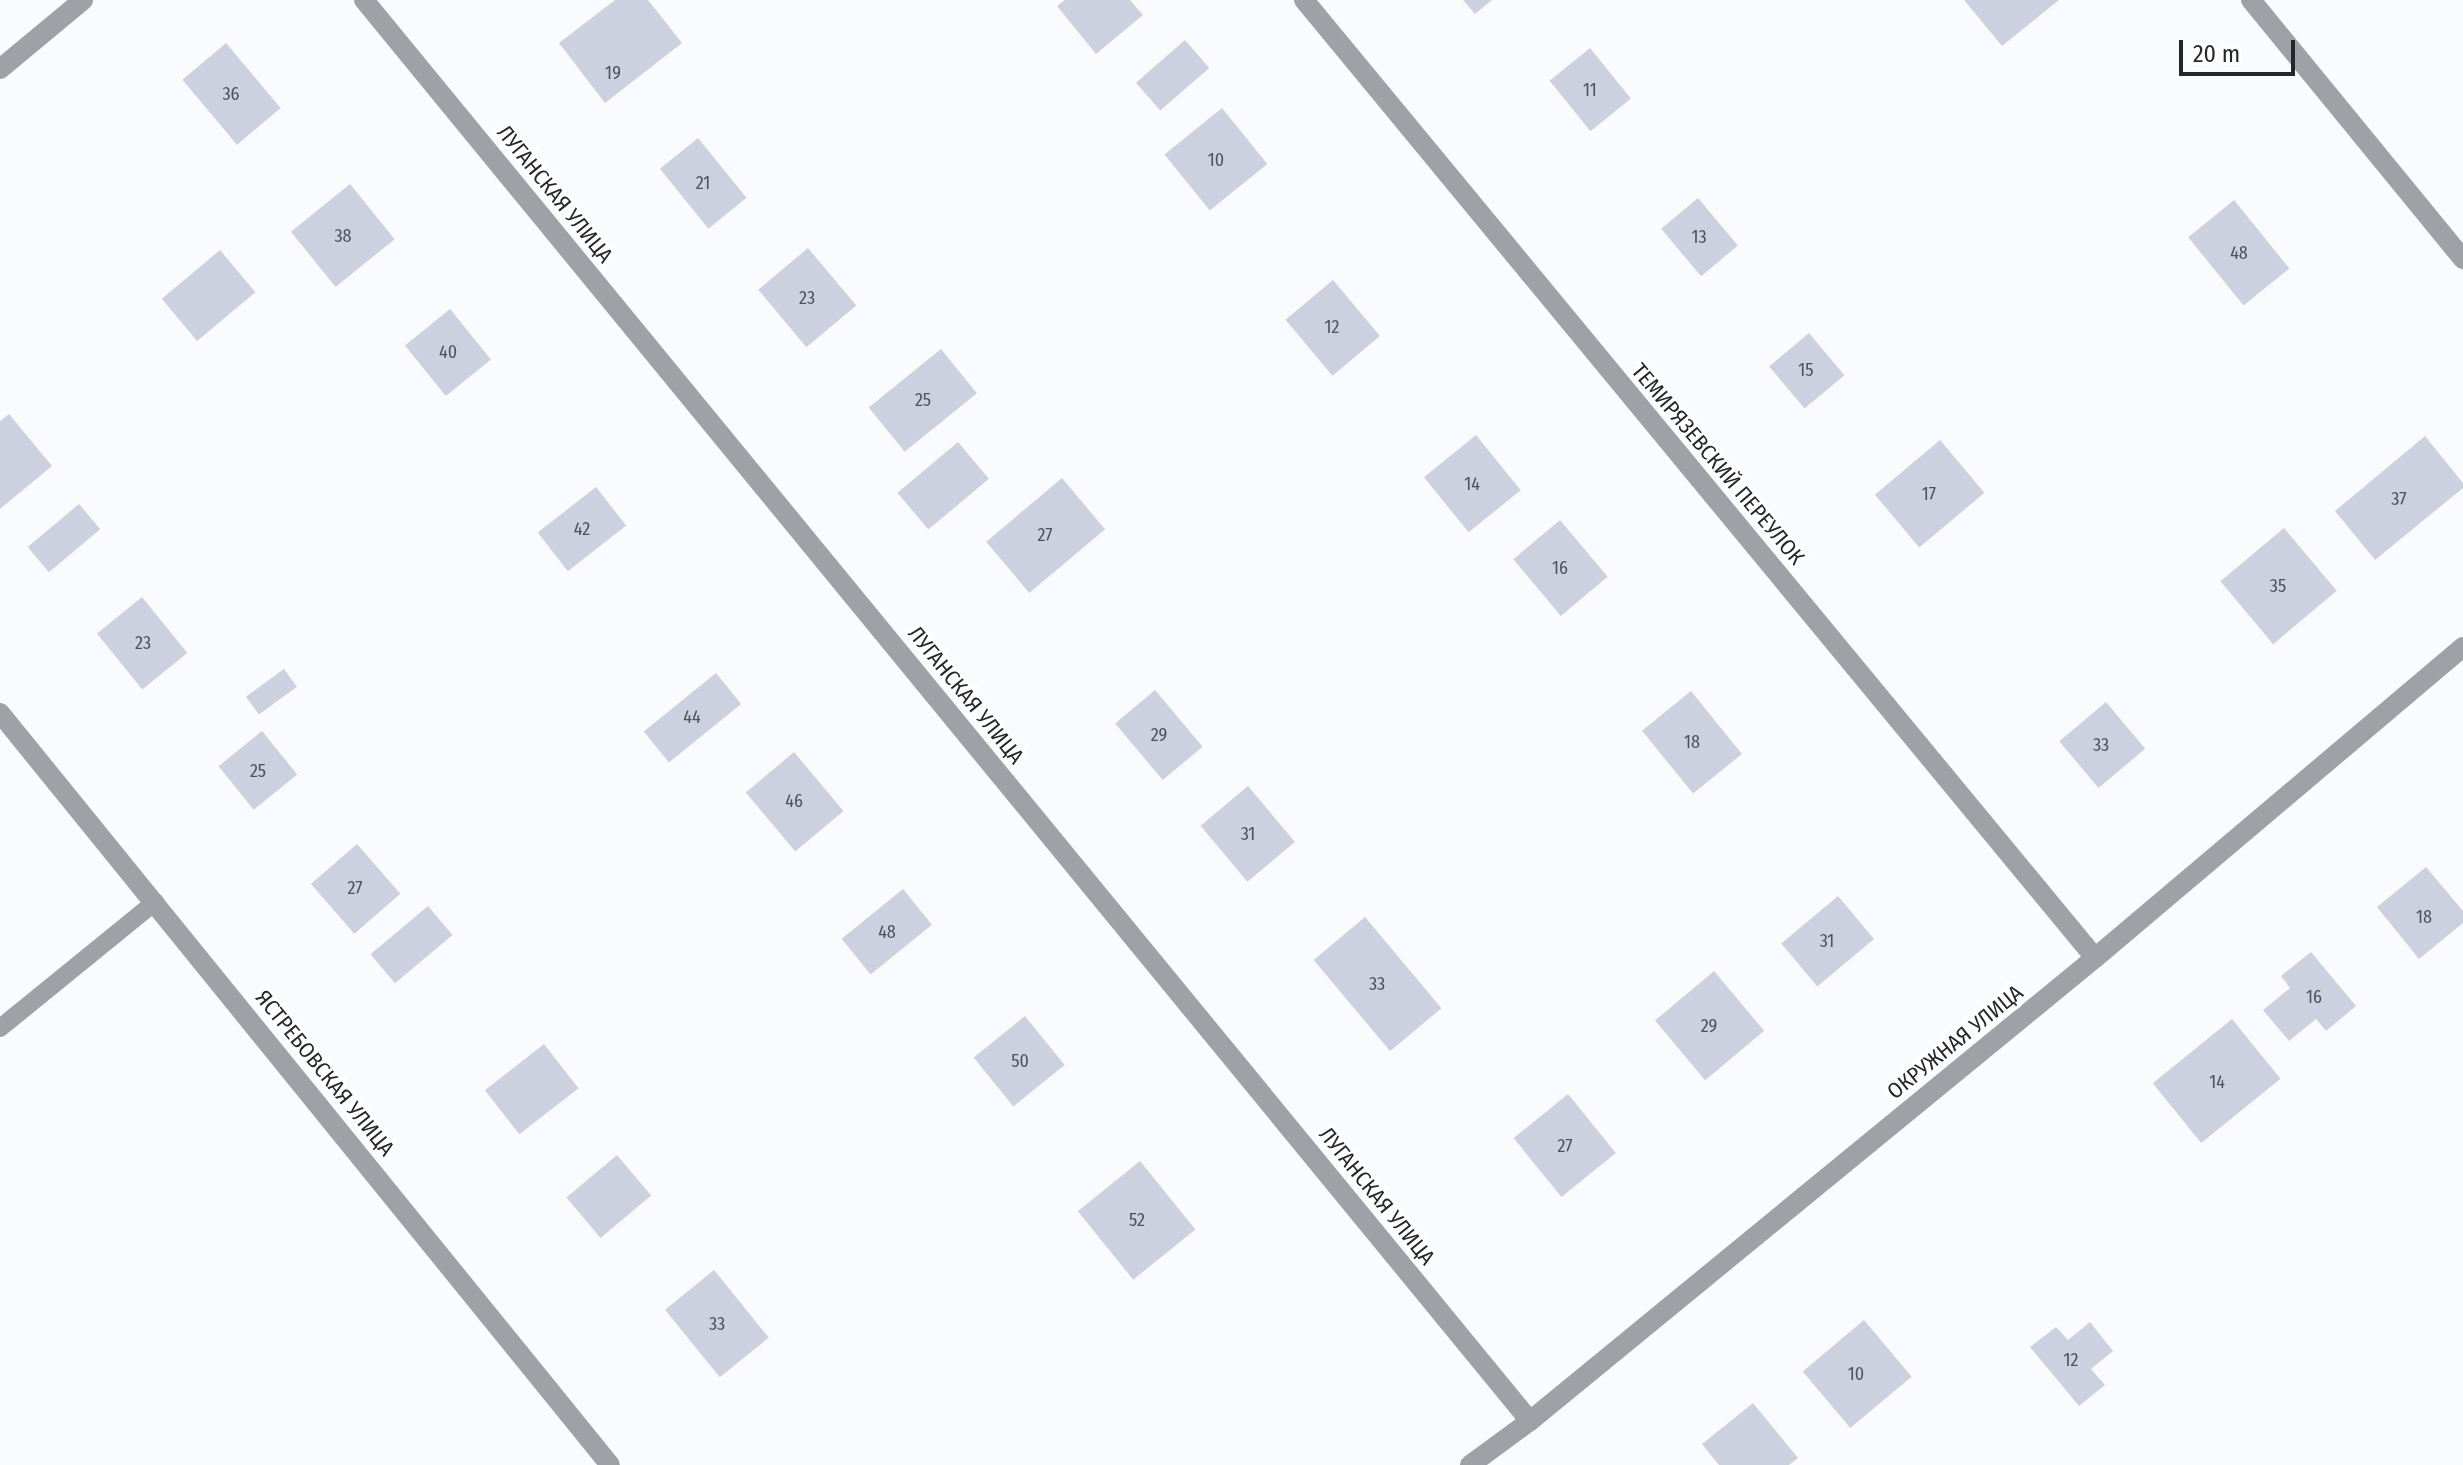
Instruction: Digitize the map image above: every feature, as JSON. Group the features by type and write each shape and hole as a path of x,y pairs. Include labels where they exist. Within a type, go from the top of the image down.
{"street":[{"path":"0,69 83,0"},
{"name":"ЛУГАНСКАЯ УЛИЦА","path":"364,0 1530,1421"},
{"name":"ТЕМИРЯЗЕВСКИЙ ПЕРЕУЛОК","path":"1304,0 2095,958"},
{"path":"2251,0 2463,259"},
{"name":"ОКРУЖНАЯ УЛИЦА","path":"1470,1465 1530,1421 2095,958 2463,647"},
{"name":"ЯСТРЕБОВСКАЯ УЛИЦА","path":"0,713 610,1465"}],"lane":[{"path":"0,1028 155,902"}],"building":[{"path":"615,0 648,0 682,43 605,103 559,43"},
{"path":"1065,0 1130,0 1143,15 1096,54 1057,6"},
{"path":"1463,0 1492,0 1475,14"},
{"path":"1964,0 2059,0 2002,46"},
{"path":"1185,40 1209,68 1160,111 1136,83"},
{"path":"226,43 281,108 237,145 182,80"},
{"path":"1590,48 1631,99 1590,131 1550,81"},
{"path":"1222,108 1267,164 1210,211 1164,155"},
{"path":"698,138 746,198 708,229 660,169"},
{"path":"350,184 395,239 336,287 291,232"},
{"path":"1698,198 1738,245 1701,276 1661,229"},
{"path":"2234,200 2289,268 2244,306 2188,237"},
{"path":"808,248 856,305 806,347 758,290"},
{"path":"220,250 255,292 197,341 162,299"},
{"path":"1333,280 1380,336 1332,376 1286,320"},
{"path":"450,309 491,360 446,396 405,346"},
{"path":"1809,333 1844,375 1805,409 1769,366"},
{"path":"941,349 977,393 905,452 869,408"},
{"path":"9,414 52,466 0,509 0,421"},
{"path":"1476,435 1521,490 1469,532 1424,477"},
{"path":"2425,436 2463,483 2463,488 2375,560 2335,511"},
{"path":"1940,440 1984,493 1919,547 1875,495"},
{"path":"958,442 989,479 928,530 897,493"},
{"path":"1062,478 1105,529 1029,593 986,542"},
{"path":"596,487 626,526 568,571 538,533"},
{"path":"79,504 100,529 49,572 28,547"},
{"path":"1560,520 1608,577 1561,616 1513,559"},
{"path":"2284,528 2337,591 2273,644 2220,581"},
{"path":"142,597 187,653 142,689 97,634"},
{"path":"284,669 297,687 259,714 246,697"},
{"path":"716,673 741,704 669,763 644,732"},
{"path":"1155,690 1203,747 1163,780 1115,723"},
{"path":"1691,691 1742,754 1693,794 1642,731"},
{"path":"2106,702 2145,749 2098,788 2059,741"},
{"path":"262,731 297,775 254,810 218,766"},
{"path":"794,752 843,811 795,851 746,792"},
{"path":"1248,786 1295,842 1247,882 1201,826"},
{"path":"357,844 400,894 354,934 311,884"},
{"path":"2426,867 2463,911 2463,923 2419,959 2377,907"},
{"path":"903,889 932,925 871,974 842,939"},
{"path":"1838,896 1874,939 1817,986 1781,944"},
{"path":"428,906 452,935 395,983 371,954"},
{"path":"1365,917 1441,1008 1390,1051 1314,960"},
{"path":"2311,952 2356,1006 2326,1031 2316,1019 2289,1041 2263,1010 2290,988 2281,976"},
{"path":"1714,971 1764,1031 1705,1080 1655,1020"},
{"path":"1025,1016 1065,1065 1013,1106 974,1058"},
{"path":"2232,1019 2280,1079 2201,1143 2153,1083"},
{"path":"544,1044 578,1088 519,1134 485,1090"},
{"path":"1568,1094 1616,1153 1561,1197 1514,1138"},
{"path":"617,1155 651,1196 601,1238 566,1197"},
{"path":"1140,1161 1195,1229 1133,1280 1078,1211"},
{"path":"714,1270 769,1338 720,1377 665,1310"},
{"path":"1864,1320 1912,1377 1850,1428 1803,1371"},
{"path":"2090,1322 2113,1351 2091,1369 2105,1385 2079,1406 2030,1347 2056,1327 2068,1340"},
{"path":"1753,1403 1798,1458 1789,1465 1719,1465 1702,1444"}]}
